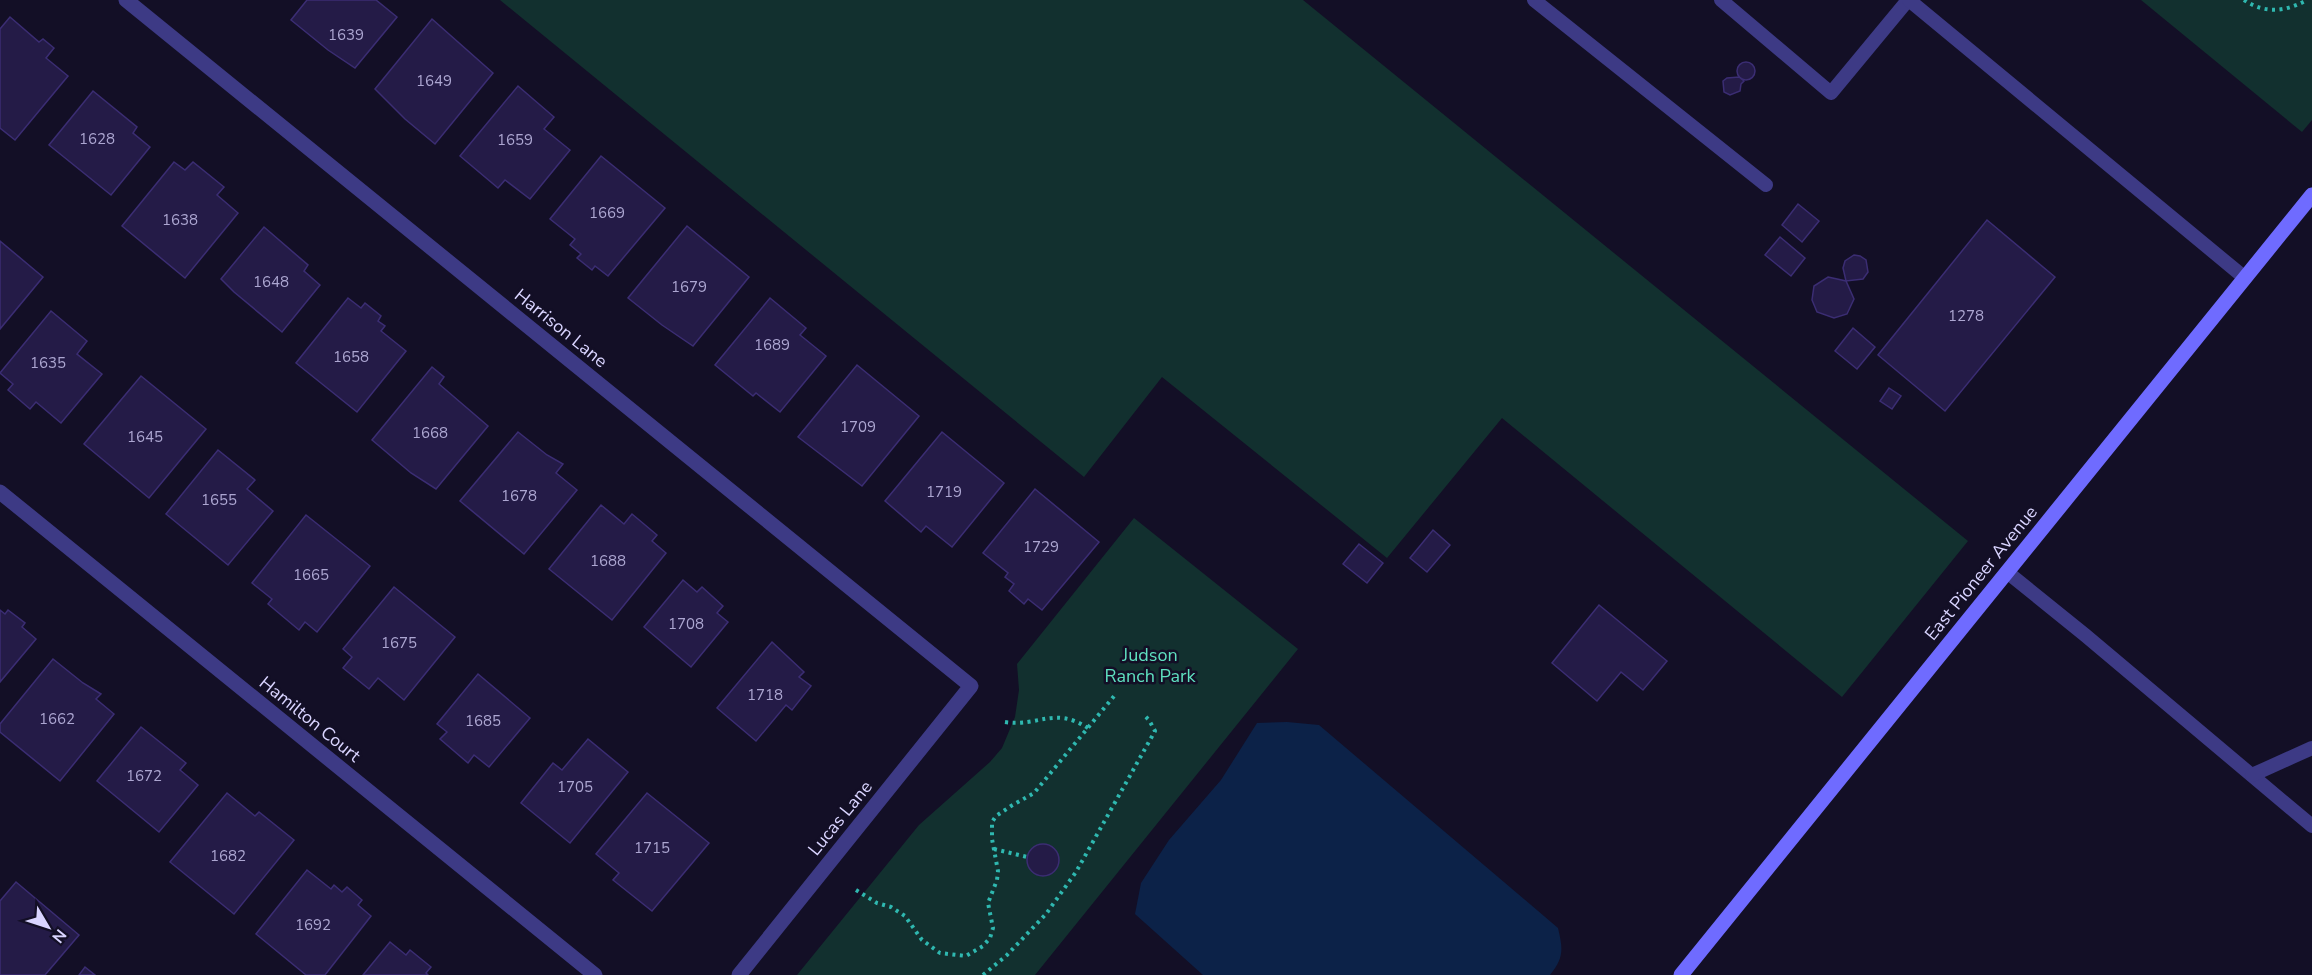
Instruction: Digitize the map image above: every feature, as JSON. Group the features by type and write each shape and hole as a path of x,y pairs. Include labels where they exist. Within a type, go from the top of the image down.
{"street":[{"name":"Harrison Lane","path":"126,0 971,686"},
{"name":"East Pioneer Avenue","path":"1681,975 2312,195"},
{"name":"Hamilton Court","path":"0,492 595,975"},
{"name":"Lucas Lane","path":"739,975 971,686"}],"lane":[{"path":"1534,0 1766,185"},
{"path":"1721,0 1831,93 1909,0 2245,278"},
{"path":"2007,572 2312,826"},
{"path":"2252,775 2312,748"}],"path":[{"path":"2244,0 2256,8 2279,11 2307,0"},
{"path":"856,890 876,903 891,907 905,916 922,940 940,953 966,956 983,946 990,938 993,928 988,903 997,880 991,828 996,816 1034,793 1115,696"},
{"path":"983,975 1007,955 1046,914 1076,872 1155,731 1144,716"},
{"path":"1005,722 1027,723 1045,717 1062,717 1076,720 1088,728"},
{"path":"994,849 1028,857"}],"green space":[{"path":"500,0 1303,0 1968,541 1842,697 1502,418 1387,558 1162,377 1084,477"},
{"path":"2141,0 2312,0 2312,120 2302,132"},
{"name":"Judson Ranch Park","path":"1134,518 1298,649 1035,975 797,975 919,825 990,762 1002,748 1015,717 1019,690 1017,664"}],"water":[{"path":"1287,722 1319,725 1558,928 1561,953 1550,975 1203,975 1135,914 1141,883 1169,840 1221,780 1257,723"}],"building":[{"path":"307,0 376,0 397,17 355,68 291,20"},
{"path":"10,17 39,42 43,39 54,48 46,58 68,76 15,140 0,128 0,29"},
{"path":"432,19 493,73 435,144 405,119 375,89"},
{"path":"1742,62 1750,62 1755,67 1753,78 1742,80 1737,75 1737,67"},
{"path":"1739,77 1744,81 1740,91 1730,95 1724,92 1723,81 1727,78"},
{"path":"518,86 554,117 544,129 570,150 530,199 505,180 498,188 460,156"},
{"path":"93,91 137,127 133,133 150,147 111,195 49,145"},
{"path":"601,156 665,208 608,276 595,266 592,270 577,258 581,254 570,245 575,239 550,219"},
{"path":"174,162 185,170 193,162 224,187 217,195 238,213 185,278 122,226"},
{"path":"1798,204 1819,221 1802,242 1782,225"},
{"path":"1987,220 2055,277 1945,411 1878,355"},
{"path":"687,226 749,277 693,346 628,298"},
{"path":"264,227 308,265 304,271 320,285 282,332 221,279"},
{"path":"1780,237 1805,258 1791,276 1765,255"},
{"path":"0,241 43,277 0,329"},
{"path":"1854,255 1866,260 1868,272 1863,279 1846,281 1843,268 1845,261"},
{"path":"1828,277 1846,281 1854,299 1847,314 1834,318 1817,312 1812,300 1814,286"},
{"path":"348,298 361,308 365,303 381,316 378,321 385,326 381,331 406,351 357,412 296,363"},
{"path":"770,298 806,328 800,335 826,356 780,412 756,393 753,396 715,365"},
{"path":"51,311 87,341 77,354 102,374 61,423 36,402 30,409 8,390 13,384 0,373"},
{"path":"1853,328 1875,347 1857,369 1835,351"},
{"path":"857,365 919,416 862,486 798,437"},
{"path":"432,367 444,377 439,384 488,426 436,489 411,473 372,440"},
{"path":"141,376 206,429 149,498 84,444"},
{"path":"1889,388 1901,396 1892,409 1880,401"},
{"path":"518,432 547,455 563,464 556,473 577,490 524,554 460,501"},
{"path":"942,432 1004,483 952,547 926,526 921,532 885,501"},
{"path":"218,450 255,480 247,489 273,511 228,565 166,514"},
{"path":"1035,489 1099,542 1042,610 1028,599 1024,604 1009,591 1014,584 1005,577 1008,573 983,553"},
{"path":"601,505 624,524 632,514 657,535 652,541 666,553 612,620 549,569"},
{"path":"306,515 370,566 317,632 305,622 299,630 268,604 272,599 252,583"},
{"path":"1433,530 1450,545 1427,572 1410,558"},
{"path":"1359,544 1383,563 1367,583 1343,564"},
{"path":"683,580 697,592 702,587 723,606 717,613 728,622 691,667 644,627"},
{"path":"394,587 455,637 404,700 378,678 369,689 343,668 352,657 343,649"},
{"path":"1599,605 1667,661 1643,690 1621,672 1597,701 1552,663"},
{"path":"0,610 5,614 8,610 25,623 22,627 36,639 0,682"},
{"path":"772,642 804,672 799,677 811,686 792,710 786,705 756,741 717,708"},
{"path":"53,659 101,694 96,699 114,714 60,781 0,732 0,724"},
{"path":"478,674 530,718 489,767 474,755 468,763 440,739 447,732 437,724"},
{"path":"141,727 186,763 180,770 198,785 159,832 97,781"},
{"path":"588,739 628,772 570,843 521,803 553,763 562,770"},
{"path":"227,793 255,816 259,812 294,840 234,914 170,862"},
{"path":"647,793 709,843 652,911 613,880 619,873 596,854"},
{"path":"1043,844 1055,848 1059,860 1055,872 1043,876 1031,872 1027,860 1031,848"},
{"path":"307,870 331,889 334,885 342,892 347,887 362,900 358,905 371,916 325,975 306,975 256,934"},
{"path":"16,882 79,935 45,975 0,975 0,901"},
{"path":"390,942 406,955 410,950 431,967 426,973 428,975 363,975"},
{"path":"85,967 95,975 79,975"}]}
